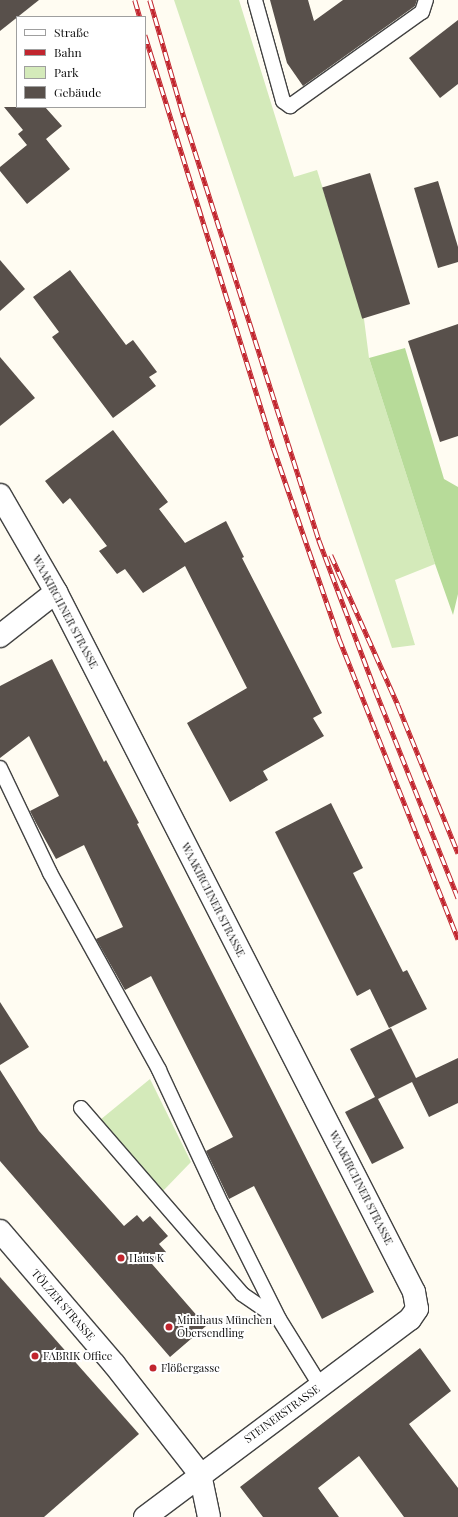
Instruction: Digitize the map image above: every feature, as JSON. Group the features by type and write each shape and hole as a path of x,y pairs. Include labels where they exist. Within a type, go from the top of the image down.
{"street":[{"name":"WAAKIRCHNER STRASSE","path":"0,495 56,592 414,1292 417,1309"},
{"path":"0,636 56,592"},
{"name":"TÖLZER STRASSE","path":"0,1231 124,1376 200,1474"},
{"name":"STEINERSTRASSE","path":"148,1516 200,1474 410,1319 417,1309"},
{"path":"200,1474 209,1517"}],"lane":[{"path":"255,0 283,101 290,106 422,12 426,0"},
{"path":"0,768 50,873 159,1070 222,1205 279,1319 320,1385"},
{"path":"81,1108 242,1294 279,1319"}],"green space":[{"path":"174,0 239,0 294,177 317,170 364,319 369,358 435,564 395,580 415,645 392,648"},
{"path":"405,348 444,479 458,487 458,594 453,615 435,564 369,358"},
{"path":"150,1079 191,1162 162,1192 100,1120"}],"building":[{"path":"0,0 39,0 19,16 16,16 16,18 0,31"},
{"path":"270,0 308,0 314,21 343,0 417,0 415,6 303,86 287,63"},
{"path":"458,20 458,84 440,98 409,58"},
{"path":"4,107 46,108 62,126 46,139 70,169 27,204 0,171 0,167 27,145 18,134 23,130"},
{"path":"370,173 410,304 362,319 322,188"},
{"path":"438,181 458,247 458,262 438,268 414,188"},
{"path":"0,260 25,289 0,311"},
{"path":"70,270 126,345 133,340 157,372 149,377 156,386 113,418 52,337 59,332 33,297"},
{"path":"458,324 458,436 440,442 408,341"},
{"path":"0,357 35,398 0,426"},
{"path":"113,430 168,502 159,509 185,543 226,521 244,557 242,558 322,713 313,718 324,736 263,771 268,780 230,802 187,723 247,688 185,566 143,593 125,569 117,574 99,551 107,546 70,498 63,504 45,481"},
{"path":"52,659 104,762 106,760 139,823 137,824 374,1292 322,1319 254,1186 229,1199 206,1151 233,1137 151,976 125,990 96,939 123,927 84,845 56,859 36,823 30,811 59,796 29,736 0,758 0,686"},
{"path":"331,803 363,868 353,873 403,972 407,970 427,1009 389,1028 370,989 357,996 275,832"},
{"path":"0,1002 29,1047 0,1065"},
{"path":"391,1028 416,1078 458,1058 458,1103 429,1117 412,1082 378,1099 404,1148 372,1164 345,1112 375,1097 350,1049"},
{"name":"Haus K","path":"0,1070 39,1131 124,1226 137,1215 143,1222 150,1216 168,1236 159,1244 166,1252 152,1264 206,1326 170,1357 0,1161"},
{"name":"FABRIK Office","path":"0,1277 139,1434 44,1517 0,1517"},
{"path":"420,1348 451,1391 409,1424 458,1488 458,1517 404,1517 359,1456 318,1488 339,1517 263,1517 240,1487"}],"railway":[{"path":"135,0 140,16"},
{"path":"150,0 184,117 319,540 375,689 458,898"},
{"path":"146,38 274,449 339,638 458,939"},
{"path":"331,555 398,705 458,853"}],"place":[{"name":"Haus K","path":"121,1258"},
{"name":"Minihaus München Obersendling","path":"169,1327"},
{"name":"FABRIK Office","path":"35,1356"},
{"name":"Flößergasse","path":"153,1368"}]}
